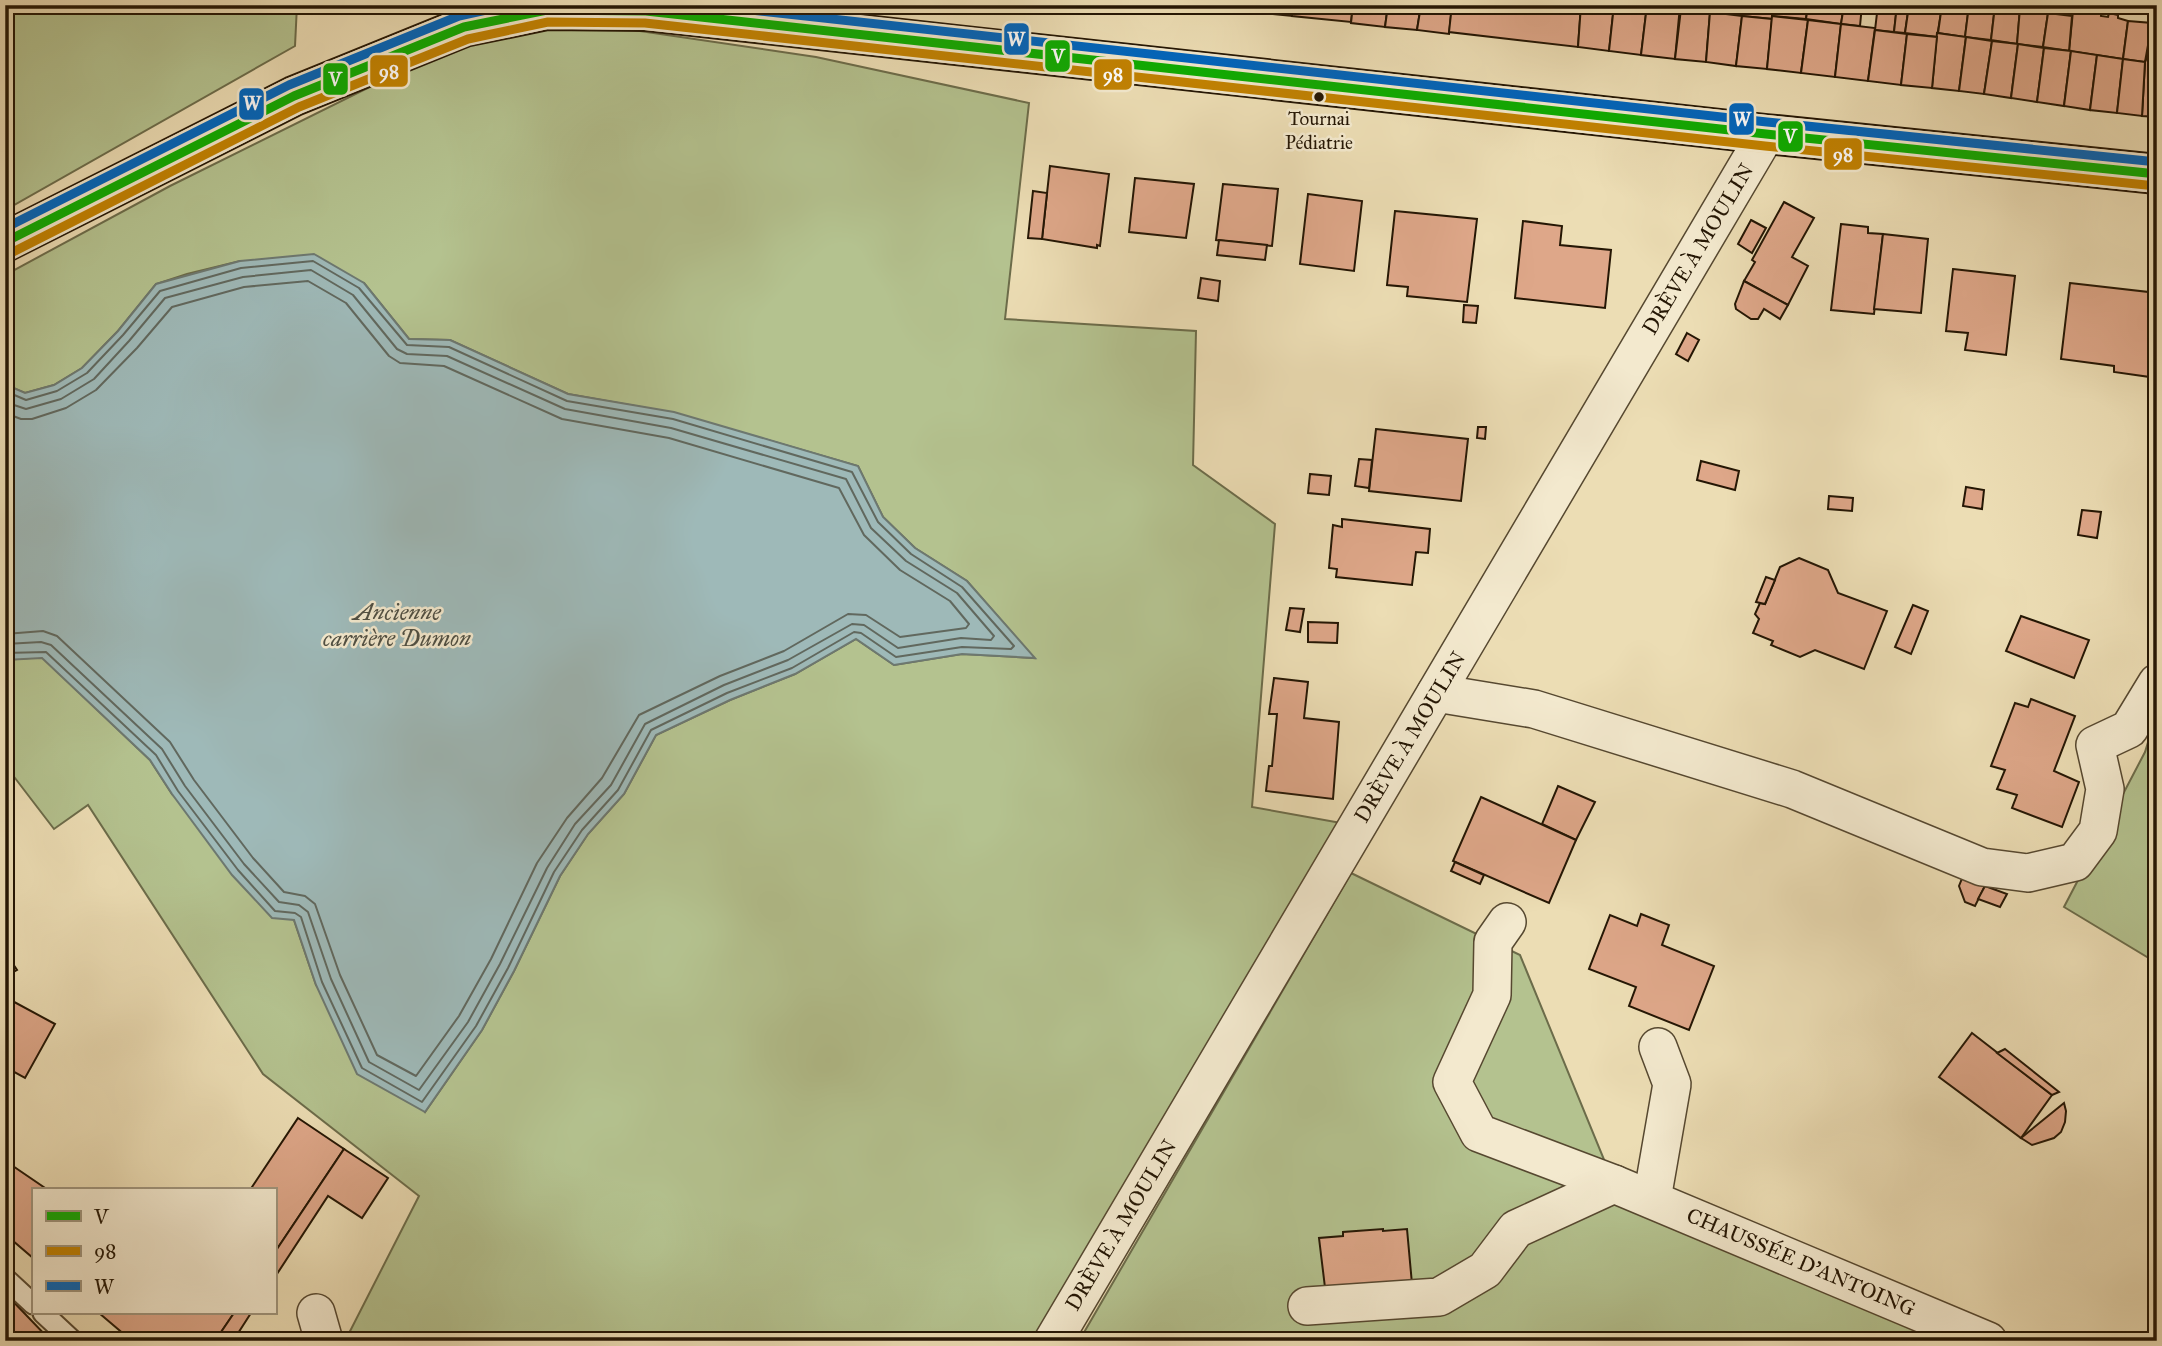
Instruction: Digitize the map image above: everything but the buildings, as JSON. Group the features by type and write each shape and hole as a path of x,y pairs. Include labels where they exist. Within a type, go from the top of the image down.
{"main road":[{"path":"5,242 306,91 464,27 549,8 646,11 1766,134 2157,174"}],"street":[{"name":"DRÈVE À MOULIN","path":"1053,1341 1766,134"},
{"path":"1436,693 1546,713 1792,789 1982,867 2028,873 2075,862 2098,831 2105,789 2095,745 2129,729 2157,683"},
{"name":"CHAUSSÉE D'ANTOING","path":"1507,922 1493,942 1492,996 1451,1083 1479,1133 1652,1199 1988,1341"},
{"path":"1652,1199 1672,1084 1658,1047"},
{"path":"1307,1306 1439,1297 1485,1270 1516,1229 1614,1184"}],"lane":[{"path":"5,1278 32,1303"},
{"path":"44,1314 73,1341"}],"green space":[{"path":"5,5 297,5 295,46 7,209"},
{"path":"599,25 816,57 1029,103 1005,319 1196,331 1193,465 1275,524 1252,807 1341,823 1036,1341 345,1341 419,1196 263,1074 88,805 54,829 5,765 5,660 42,657 150,760 172,794 294,920 316,985 425,1112 482,1030 560,876 588,834 624,794 656,735 730,700 795,674 856,639 894,665 962,654 1034,658 967,581 915,548 883,517 858,466 674,413 568,394 450,340 409,339 364,283 240,261 187,274 156,284 118,331 82,368 54,385 25,393 11,387 5,379 5,275 170,186 414,65 506,33"},
{"path":"2157,713 2157,963 2064,907 2145,752"},
{"path":"1351,873 1520,955 1614,1184 1988,1341 1079,1341"}],"water":[{"name":"Ancienne carrière Dumon","path":"314,254 364,283 409,339 450,340 568,394 674,412 858,466 883,517 915,548 967,581 1035,658 962,654 894,665 856,639 795,674 730,700 656,735 624,794 588,834 560,876 482,1030 425,1112 357,1074 316,985 294,920 272,918 232,875 150,760 42,658 5,660 5,379 11,387 25,393 54,385 82,368 118,331 156,284 240,261"}],"transit line":[{"name":"W","path":"5,228 289,85 459,16 509,5"},
{"name":"W","path":"706,5 1767,122 2157,162"},
{"name":"V","path":"5,242 294,96 464,27 547,10 646,11 1766,134 2157,174"},
{"name":"98","path":"11,253 299,107 468,39 548,22 645,23 1765,146 2156,186"}],"place":[{"name":"Tournai Pédiatrie","path":"1319,97"}]}
